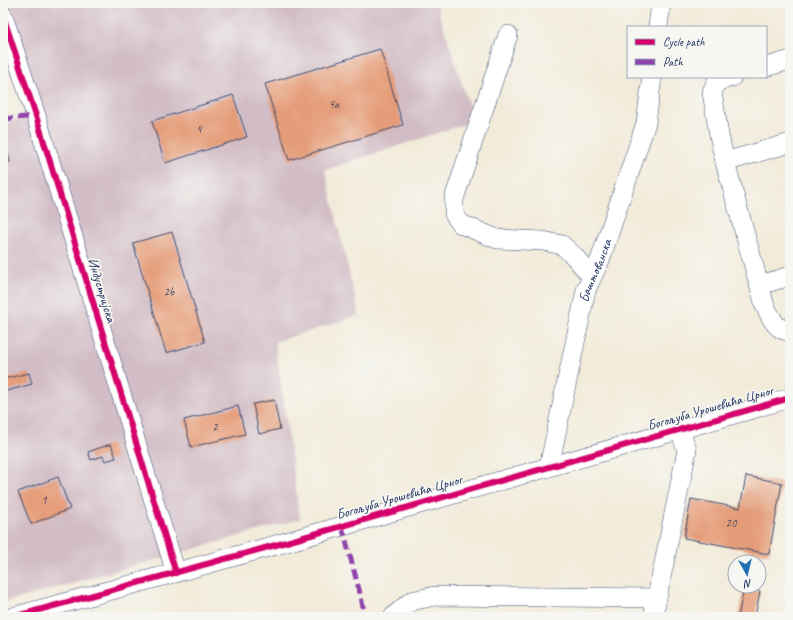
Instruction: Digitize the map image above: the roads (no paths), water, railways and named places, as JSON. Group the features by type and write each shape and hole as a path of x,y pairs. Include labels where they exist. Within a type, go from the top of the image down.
{"street":[{"path":"658,26 661,3"},
{"name":"Индустријска","path":"3,16 36,116 176,573"},
{"path":"508,34 454,199 454,214 461,224 497,240 543,241 562,245 575,257 591,276"},
{"path":"767,67 790,60"},
{"name":"Баштованска","path":"550,467 586,290 591,276 600,260 646,123 652,78"},
{"path":"728,78 717,81 712,92 725,162 766,306 773,322 784,331 790,332"},
{"path":"725,162 790,143"},
{"path":"760,285 790,276"},
{"name":"Богољуба Урошевића Црног","path":"13,617 176,573 790,398"},
{"path":"653,617 687,450 680,430"},
{"path":"393,617 411,601 435,596 657,598"}]}
